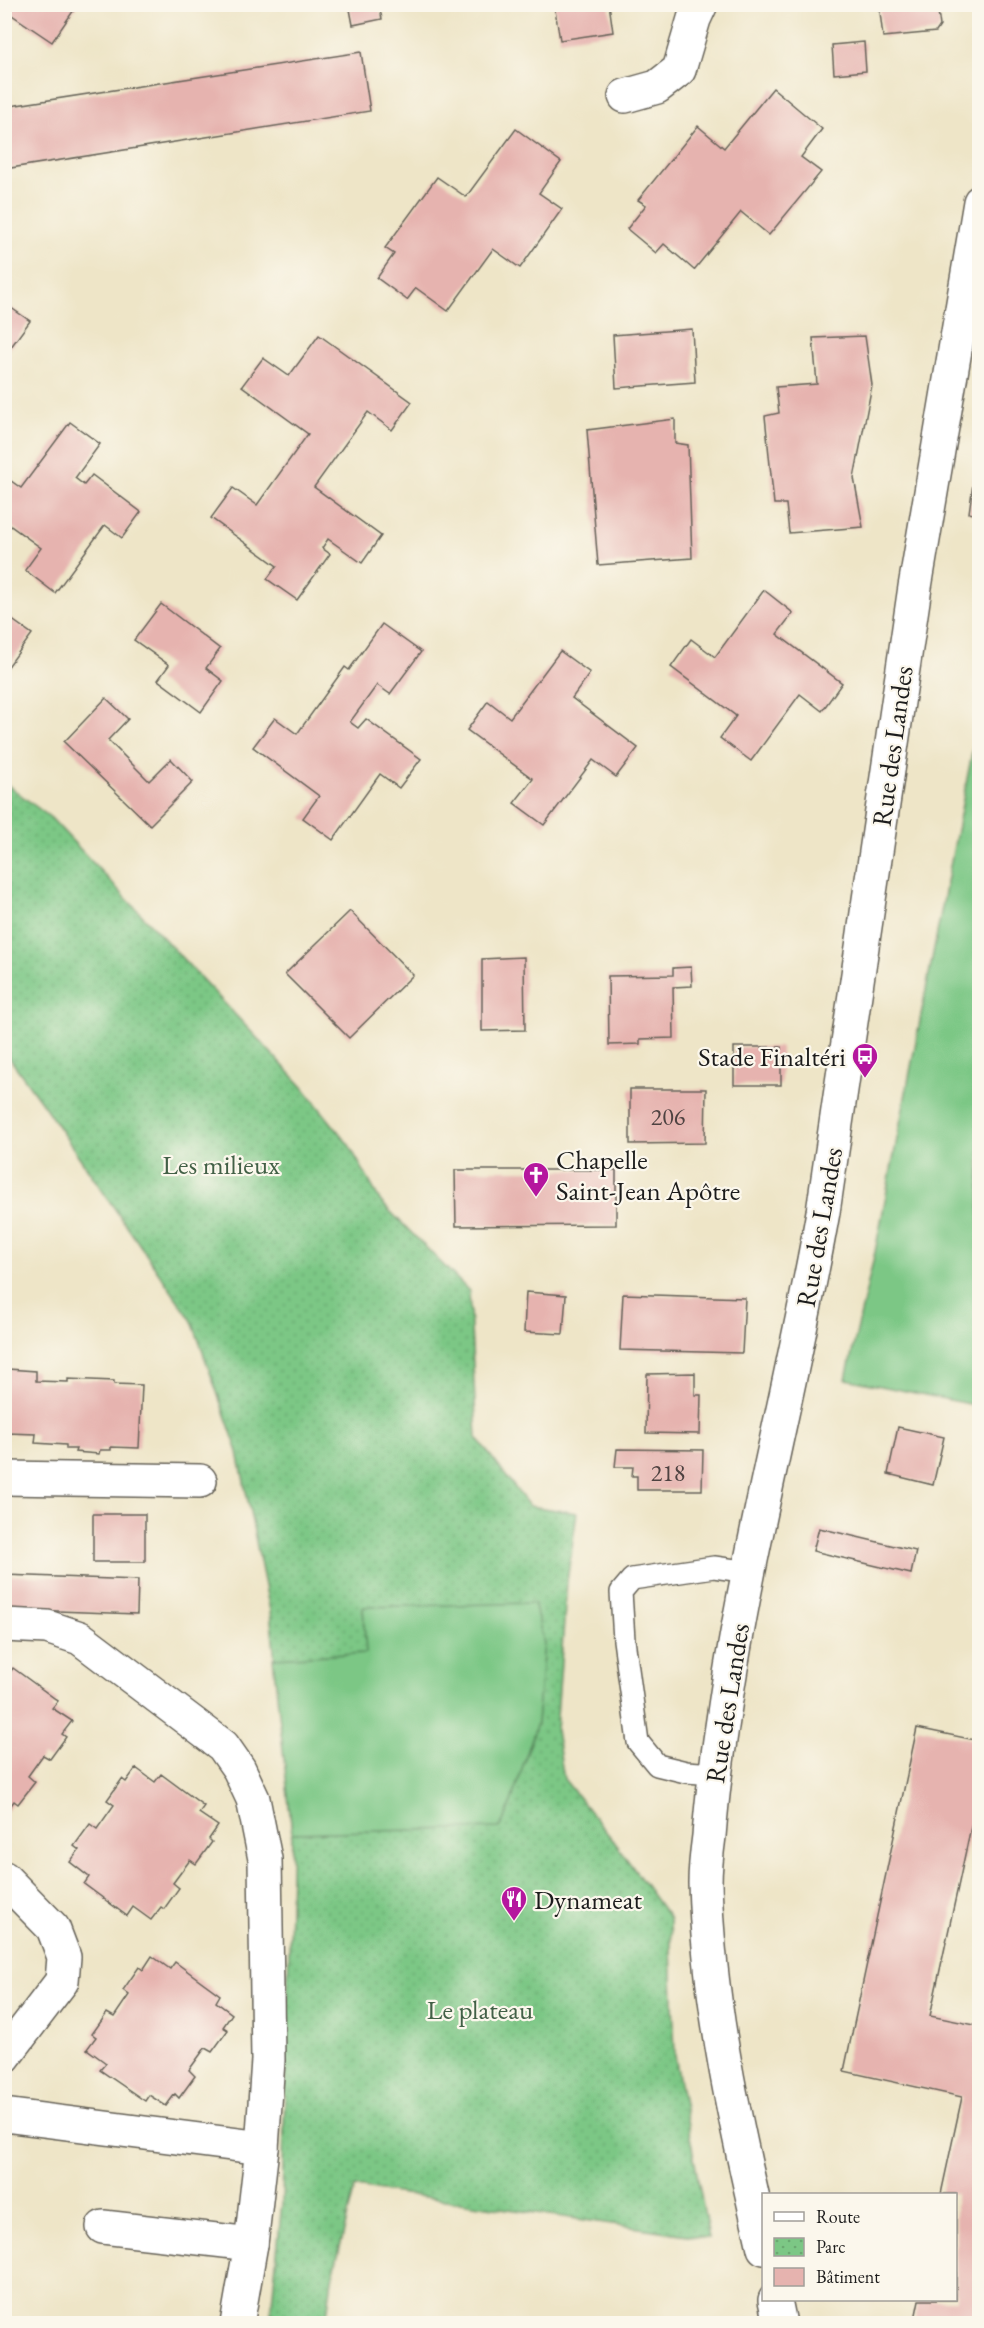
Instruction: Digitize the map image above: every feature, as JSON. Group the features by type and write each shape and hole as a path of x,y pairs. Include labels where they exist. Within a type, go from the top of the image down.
{"street":[{"path":"625,96 657,87 679,70 700,4"},
{"name":"Rue des Landes","path":"762,2239 724,2065 712,1981 705,1880 715,1774 730,1672 749,1572 806,1308 823,1212 915,587 980,202"},
{"path":"4,1478 200,1481"},
{"path":"4,1625 47,1627 80,1638 223,1746 239,1769 253,1799 265,1859 268,2060 251,2244 237,2324"},
{"path":"4,1878 53,1928 64,1957 62,1980 4,2057"},
{"path":"4,2115 261,2148"},
{"path":"103,2227 251,2244"},
{"path":"775,2301 780,2324"}],"lane":[{"path":"715,1774 686,1772 657,1765 638,1742 624,1640 621,1592 632,1579 714,1568 749,1572"}],"green space":[{"path":"979,717 980,1406 846,1379 875,1252"},
{"name":"Le plateau","path":"5,783 51,818 302,1086 349,1145 381,1202 469,1291 477,1438 529,1506 577,1513 567,1581 556,1730 564,1779 616,1844 670,1919 675,2056 709,2238 355,2187 332,2279 326,2323 270,2323 282,2202 292,1833 270,1611 238,1452 192,1321 5,1052"},
{"path":"534,1603 544,1643 537,1723 507,1814 499,1828 292,1833 273,1658 366,1653 363,1607"}],"building":[{"path":"15,4 78,4 52,42 9,13"},
{"path":"349,4 379,4 382,19 353,25"},
{"path":"554,4 609,4 613,32 560,40"},
{"path":"879,4 937,4 940,26 936,32 883,37"},
{"path":"864,42 866,71 834,74 832,45"},
{"path":"361,52 370,111 4,169 4,107"},
{"path":"773,88 822,129 801,157 821,172 769,235 741,212 694,270 664,244 656,253 627,229 646,205 638,200 698,126 724,148"},
{"path":"516,129 561,162 539,193 562,209 520,268 493,249 448,311 416,288 407,300 377,278 394,254 385,248 437,177 466,197"},
{"path":"4,303 30,321 8,351 4,349"},
{"path":"692,329 695,382 616,388 613,335"},
{"path":"319,335 412,402 392,430 368,412 314,487 381,536 362,563 328,539 322,548 330,554 297,600 267,579 277,566 211,518 233,488 257,505 308,434 242,386 263,358 289,376"},
{"path":"865,336 872,385 854,478 863,527 789,533 786,504 774,504 765,416 779,413 776,387 817,384 813,338"},
{"path":"675,419 675,443 688,445 692,558 598,565 587,430"},
{"path":"70,422 100,444 75,478 84,485 92,475 141,512 122,538 105,525 55,593 25,570 41,548 4,521 4,476 21,488"},
{"path":"978,448 980,448 980,516 969,513"},
{"path":"764,590 793,613 777,634 842,683 822,711 800,694 751,761 720,738 736,716 671,667 691,639 715,657"},
{"path":"161,604 220,649 206,668 223,681 201,712 158,680 169,665 134,640"},
{"path":"4,614 32,634 4,672"},
{"path":"382,624 421,652 390,694 377,685 350,722 358,728 366,719 421,759 399,788 380,774 333,840 303,818 319,796 253,747 275,718 297,734 345,667 349,670"},
{"path":"560,651 590,673 572,698 638,748 616,777 593,760 544,825 514,803 533,779 467,730 488,701 510,718"},
{"path":"106,698 128,719 108,740 149,781 171,759 193,782 150,825 64,742"},
{"path":"350,911 413,975 349,1038 285,974"},
{"path":"524,957 525,1030 482,1031 482,959"},
{"path":"691,967 692,986 673,987 674,1038 640,1039 640,1044 609,1045 608,976 673,975 673,968"},
{"path":"734,1047 781,1047 781,1085 734,1085"},
{"path":"630,1089 706,1089 705,1143 630,1144"},
{"name":"Chapelle Saint-Jean Apôtre","path":"455,1170 616,1170 616,1225 456,1226"},
{"path":"526,1292 566,1295 563,1334 524,1332"},
{"path":"623,1294 745,1298 742,1353 620,1350"},
{"path":"4,1365 8,1366 8,1369 36,1371 36,1381 68,1382 68,1379 142,1385 139,1448 111,1447 111,1450 100,1450 99,1454 75,1452 76,1449 66,1449 66,1445 35,1443 36,1434 7,1433 4,1438"},
{"path":"695,1373 695,1395 701,1395 700,1434 646,1433 647,1374"},
{"path":"898,1427 944,1437 933,1485 888,1474"},
{"path":"617,1449 703,1450 702,1490 637,1490 637,1476 632,1476 633,1467 615,1467"},
{"path":"93,1514 145,1514 145,1562 93,1562"},
{"path":"819,1528 916,1551 911,1574 813,1551"},
{"path":"4,1575 138,1580 137,1614 4,1609"},
{"path":"13,1668 58,1701 52,1708 72,1721 62,1734 66,1737 50,1759 43,1755 28,1776 35,1782 18,1804 14,1801 4,1815 4,1673 8,1675"},
{"path":"917,1728 980,1741 980,1814 974,1813 930,2016 980,2026 980,2324 914,2324 919,2301 957,2301 957,2193 941,2193 962,2097 844,2071"},
{"path":"136,1768 155,1782 161,1774 204,1806 199,1813 218,1826 209,1839 212,1842 196,1864 190,1860 173,1883 179,1888 164,1909 161,1907 151,1920 133,1907 127,1916 84,1884 89,1877 70,1862 79,1850 74,1846 90,1824 97,1829 114,1805 107,1800 122,1779 126,1782"},
{"path":"152,1956 170,1969 175,1962 220,1995 216,2002 232,2014 223,2027 228,2030 212,2052 205,2048 189,2070 195,2076 179,2098 175,2094 166,2106 149,2095 145,2101 100,2070 106,2063 87,2049 96,2037 92,2034 107,2013 114,2017 129,1995 123,1990 139,1967 143,1970"}],"place":[{"name":"Stade Finaltéri","path":"865,1079"},
{"name":"Chapelle Saint-Jean Apôtre","path":"536,1198"},
{"name":"Dynameat","path":"514,1922"}],"park label":[{"name":"Les milieux","path":"221,1164"}]}
